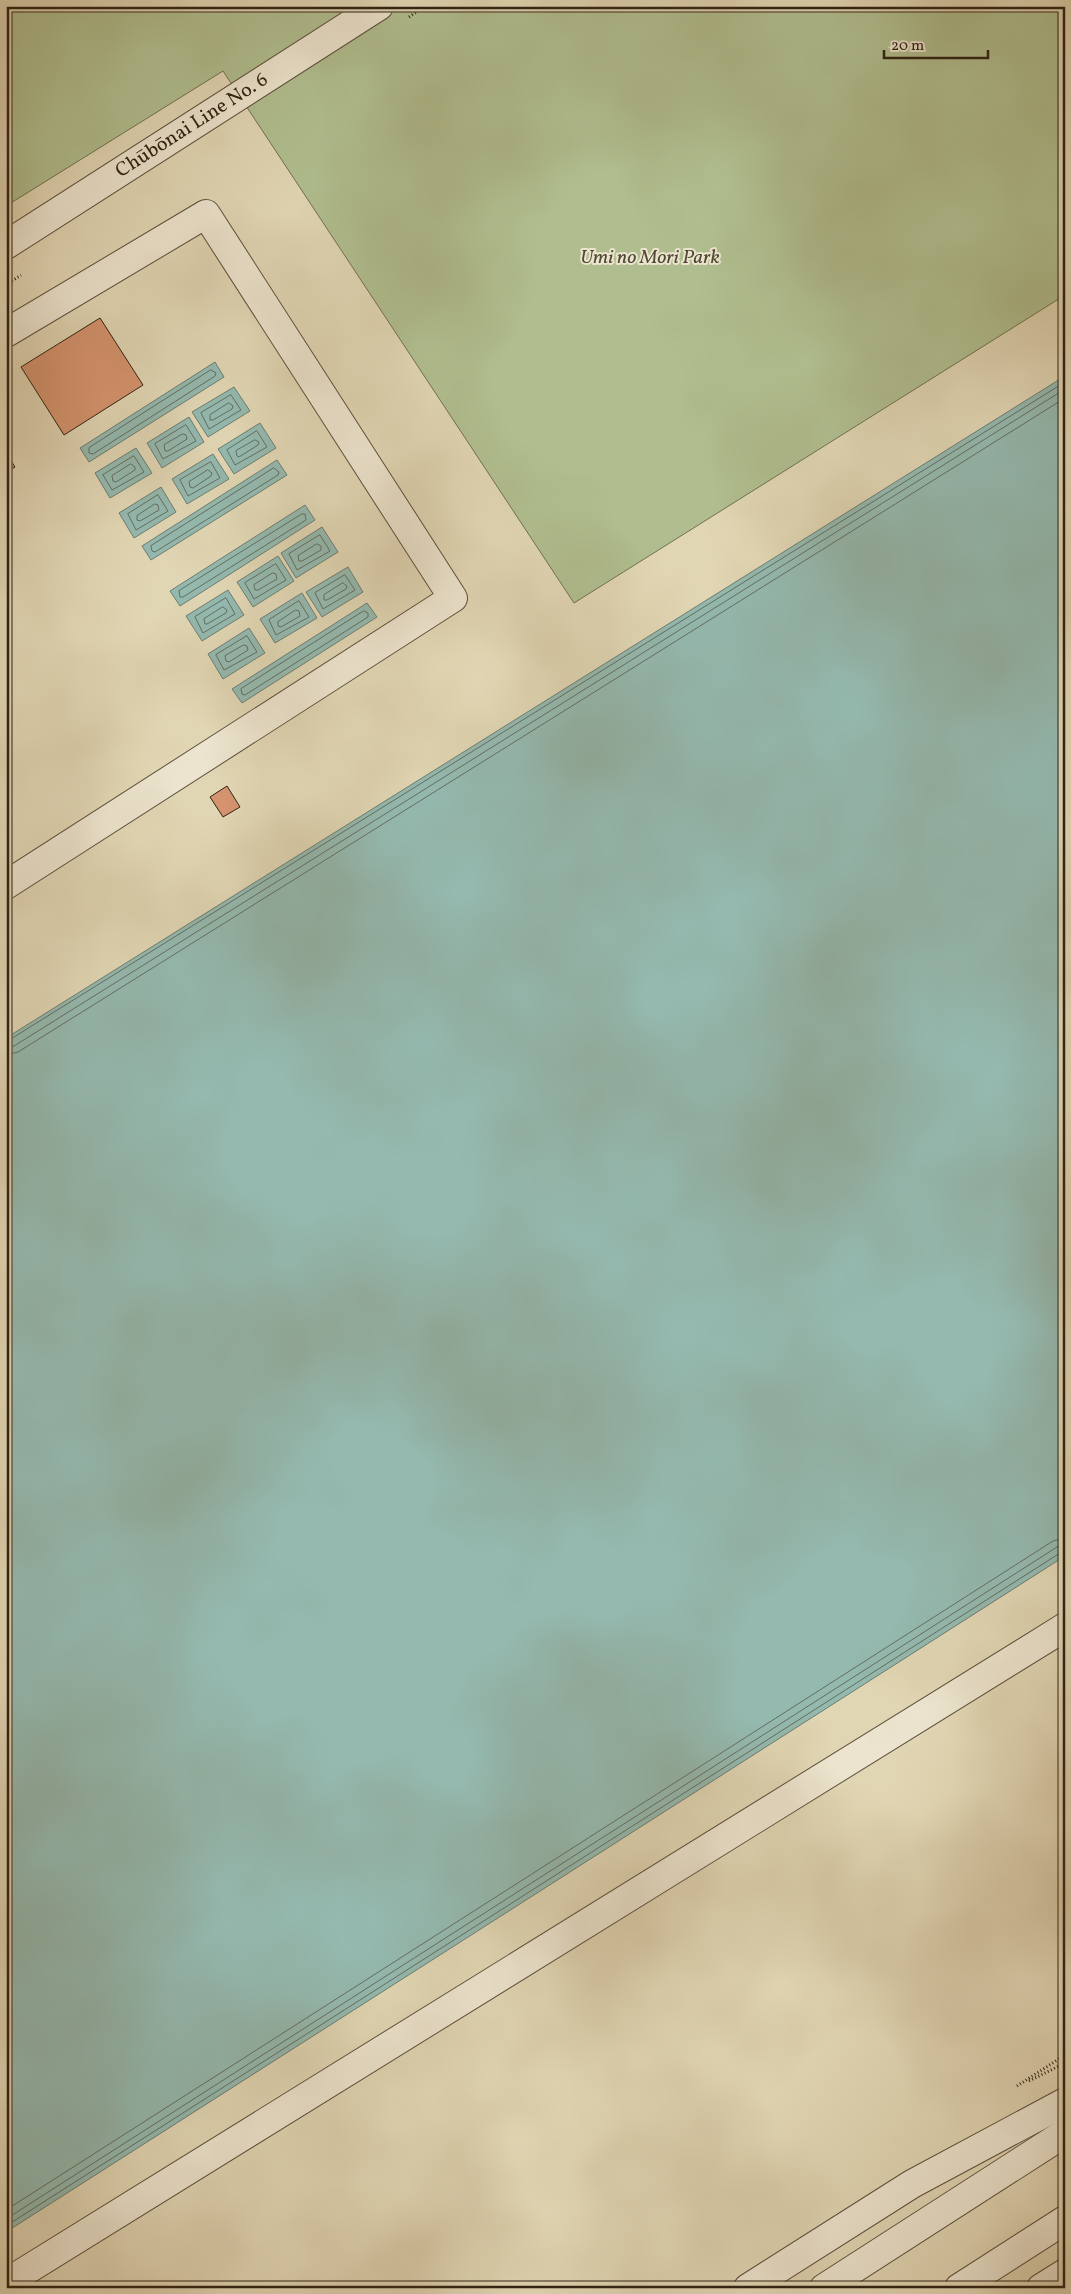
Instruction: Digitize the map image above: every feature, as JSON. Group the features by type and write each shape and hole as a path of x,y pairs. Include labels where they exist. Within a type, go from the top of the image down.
{"street":[{"name":"Chūbōnai Line No. 6","path":"6,245 379,6"},
{"path":"6,333 206,214 453,598 6,885"},
{"path":"10,2288 14,2278 1065,1627"},
{"path":"748,2288 912,2184 1065,2102"},
{"path":"824,2288 1065,2133"},
{"path":"959,2288 1065,2220"},
{"path":"1042,2288 1065,2273"}],"path":[{"path":"1065,2055 1017,2086 1065,2063"}],"green space":[{"name":"Umi no Mori Park","path":"6,6 1065,6 1065,295 574,603 223,71 6,206"}],"water":[{"path":"215,362 224,377 89,462 80,448"},
{"path":"1065,376 1065,1556 6,2232 6,1038"},
{"path":"234,387 250,411 208,437 192,412"},
{"path":"189,417 204,442 162,468 147,443"},
{"path":"260,423 276,448 234,474 218,449"},
{"path":"136,448 152,473 110,498 95,473"},
{"path":"213,454 229,479 187,504 172,479"},
{"path":"277,460 287,475 151,560 142,546"},
{"path":"161,487 176,512 134,538 119,513"},
{"path":"305,505 315,520 180,606 170,591"},
{"path":"322,527 338,552 296,578 281,553"},
{"path":"278,556 294,581 253,607 237,582"},
{"path":"348,567 363,592 322,617 306,592"},
{"path":"228,590 244,615 202,641 186,616"},
{"path":"302,593 317,618 275,643 260,619"},
{"path":"367,603 377,617 242,703 232,689"},
{"path":"249,628 265,653 223,679 208,654"}],"building":[{"path":"100,318 143,385 64,435 21,367"},
{"path":"6,453 15,467 6,472"},
{"path":"227,786 240,807 223,817 210,797"}]}
